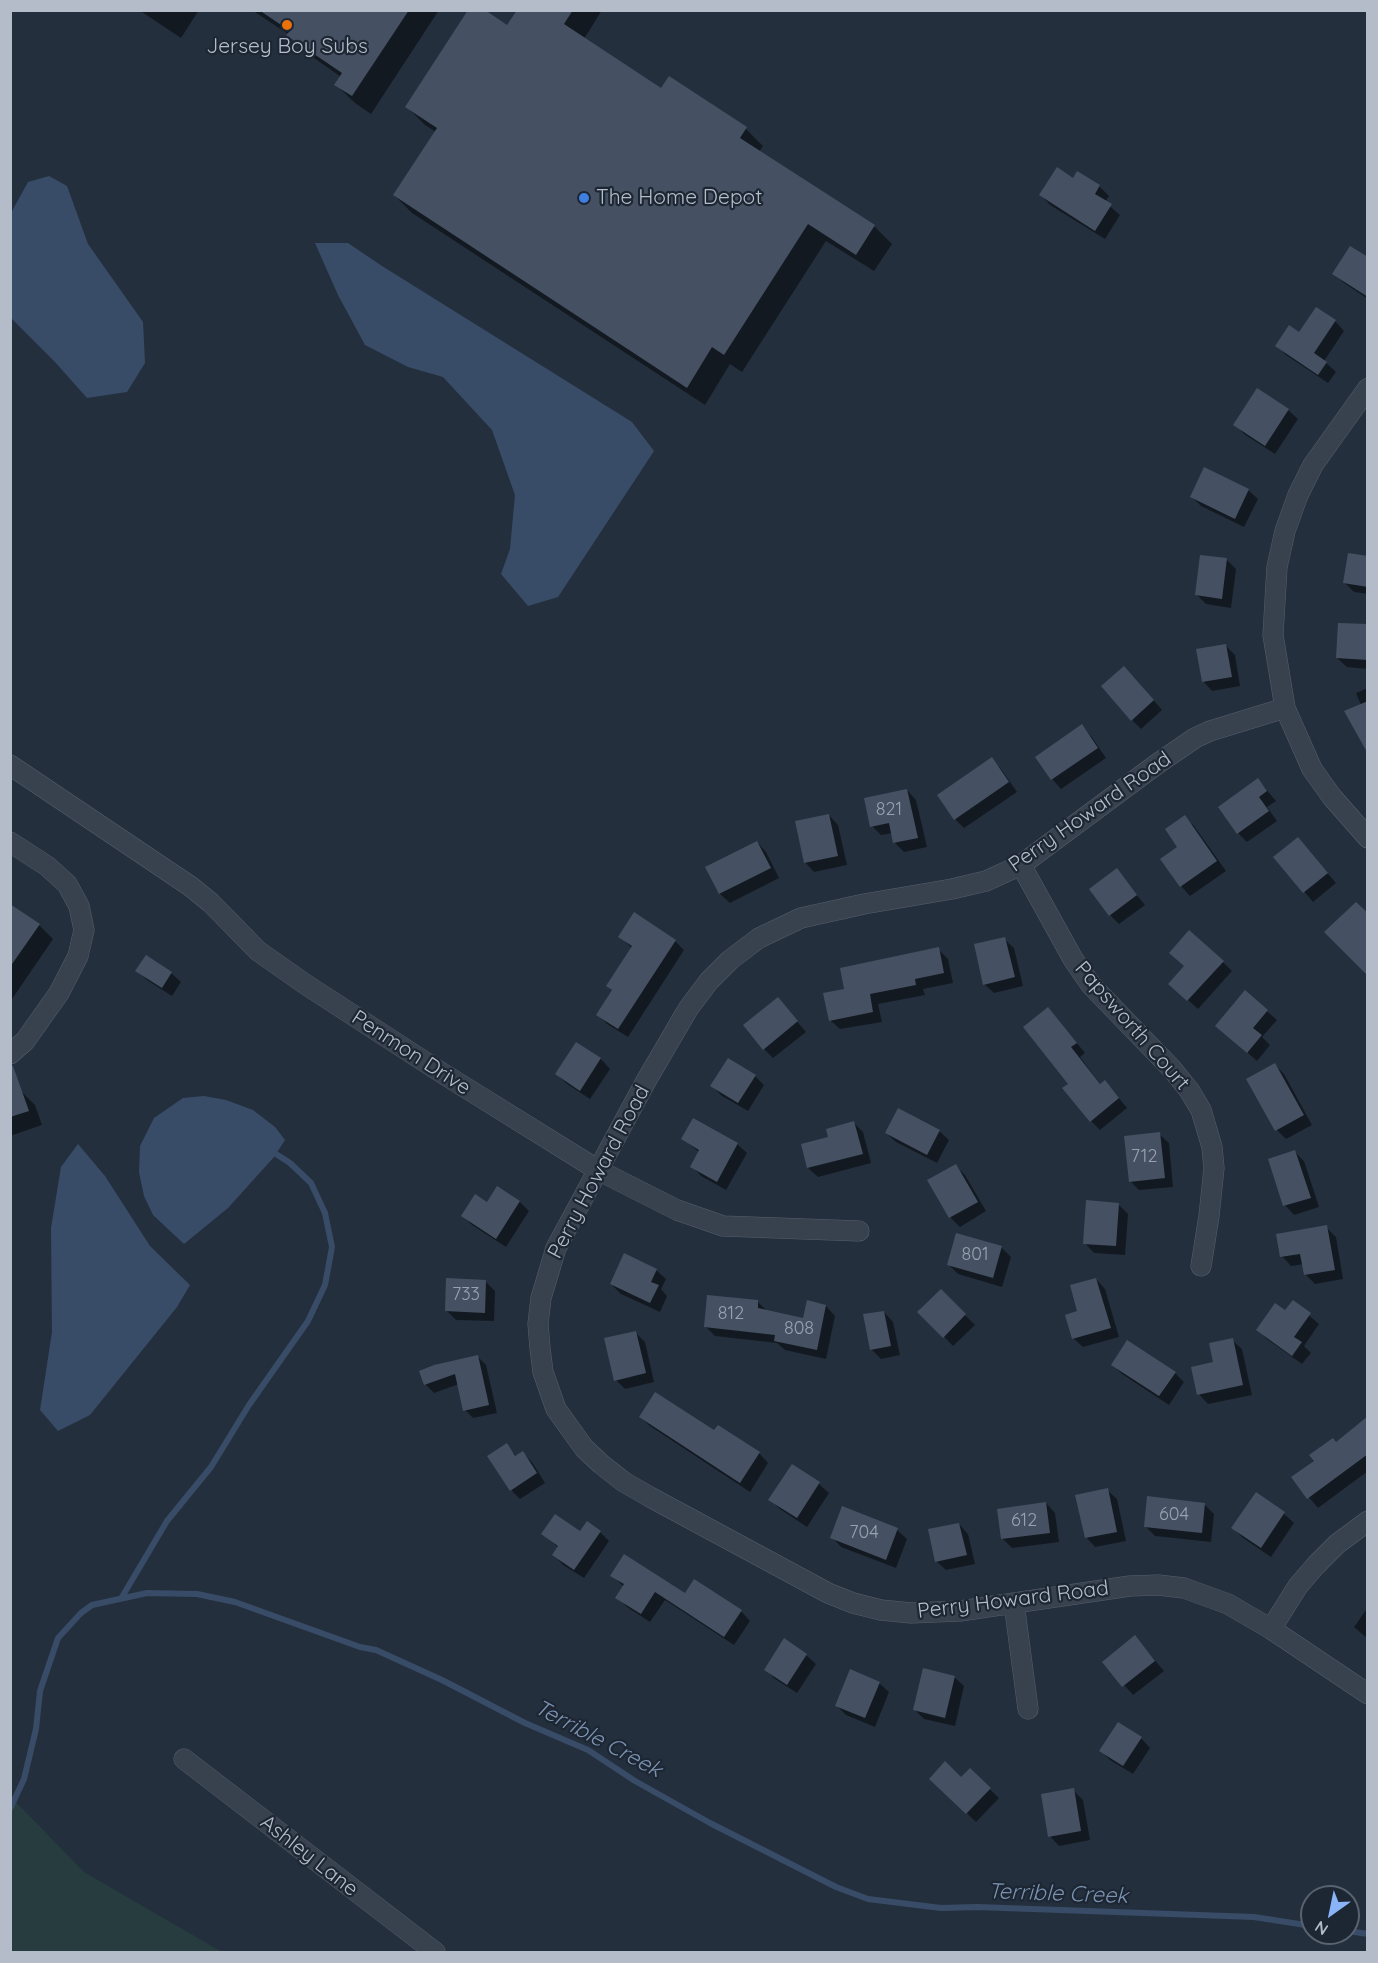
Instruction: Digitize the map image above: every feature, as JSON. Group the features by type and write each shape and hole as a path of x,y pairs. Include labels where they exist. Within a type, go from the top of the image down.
{"street":[{"path":"1368,388 1313,465 1298,495 1277,567 1273,635 1285,708 1312,769 1332,797 1368,838"},
{"name":"Perry Howard Road","path":"1285,708 1210,730 1196,738 1021,865 986,880 952,889 864,904 801,918 759,938 730,960 709,981 688,1009 556,1248 541,1298 538,1324 543,1372 550,1393 567,1427 584,1448 624,1482 650,1497 802,1580 853,1603 881,1610 911,1613 960,1611 1130,1586 1185,1588 1228,1604 1271,1629 1368,1694"},
{"name":"Penmon Drive","path":"10,765 190,886 211,903 258,951 305,984 598,1170 677,1210 723,1226 859,1231"},
{"path":"10,842 47,866 67,884 79,906 84,930 78,956 59,993 25,1041 10,1054"},
{"name":"Papsworth Court","path":"1021,865 1073,959 1091,985 1172,1069 1201,1110 1212,1147 1214,1168 1201,1266"},
{"path":"1271,1629 1298,1586 1316,1564 1337,1544 1368,1521"},
{"path":"1014,1603 1028,1708"},
{"name":"Ashley Lane","path":"184,1759 435,1953"}],"green space":[{"path":"11,1797 84,1872 222,1952 11,1952"}],"water":[{"path":"49,176 67,186 88,244 143,322 145,363 127,392 87,398 11,318 11,213 28,182"},
{"path":"315,243 348,243 632,422 654,451 558,597 528,606 501,574 510,549 515,495 492,430 443,377 408,367 365,345 338,295"},
{"path":"204,1096 226,1100 253,1110 275,1127 285,1140 274,1157 228,1208 184,1244 153,1215 144,1196 139,1172 140,1146 154,1118 183,1098"},
{"path":"78,1144 105,1176 150,1246 190,1285 177,1307 90,1415 58,1431 40,1410 52,1332 51,1228 61,1167"}],"building":[{"path":"259,10 409,10 352,96 334,85 342,73 286,35 290,31"},
{"name":"The Home Depot","path":"468,10 485,10 507,25 517,10 573,10 564,24 661,88 669,76 747,127 740,138 875,225 856,255 808,224 724,355 712,347 687,388 393,195 437,128 405,107"},
{"path":"1057,167 1073,178 1077,171 1100,185 1095,194 1112,204 1095,231 1039,195"},
{"path":"1350,246 1368,257 1368,297 1332,274"},
{"path":"1316,307 1336,320 1314,353 1327,362 1318,375 1275,346 1289,325 1299,332"},
{"path":"1257,388 1289,409 1265,446 1233,425"},
{"path":"1204,467 1249,489 1235,519 1190,497"},
{"path":"1348,553 1368,556 1368,587 1343,583"},
{"path":"1200,555 1227,558 1222,599 1195,595"},
{"path":"1338,623 1368,624 1368,660 1336,658"},
{"path":"1226,644 1232,677 1202,682 1196,649"},
{"path":"1124,666 1154,700 1131,721 1101,686"},
{"path":"1368,701 1368,754 1344,711"},
{"path":"1082,724 1098,748 1051,780 1035,757"},
{"path":"992,757 1009,782 954,820 937,795"},
{"path":"1258,778 1267,791 1259,797 1269,811 1237,834 1218,807"},
{"path":"907,789 918,838 893,843 889,823 870,827 864,798"},
{"path":"829,814 838,856 804,863 795,821"},
{"path":"1185,815 1217,861 1180,887 1160,859 1177,847 1165,829"},
{"path":"1298,837 1328,873 1303,893 1273,857"},
{"path":"757,841 771,868 719,894 705,867"},
{"path":"1117,868 1137,895 1109,916 1089,889"},
{"path":"1356,902 1368,913 1368,976 1324,932"},
{"path":"10,904 40,924 10,967"},
{"path":"634,912 676,940 618,1029 596,1015 612,990 606,986 632,946 618,937"},
{"path":"1189,930 1224,961 1187,1001 1168,984 1184,966 1169,953"},
{"path":"1005,937 1015,977 983,985 974,944"},
{"path":"939,947 944,973 915,979 916,985 870,994 873,1012 829,1021 823,993 844,989 840,968"},
{"path":"146,955 172,972 162,988 135,971"},
{"path":"1245,990 1268,1010 1253,1028 1262,1035 1247,1053 1215,1026"},
{"path":"778,997 798,1021 763,1050 743,1025"},
{"path":"1048,1007 1077,1043 1071,1047 1100,1084 1105,1080 1119,1098 1090,1122 1062,1088 1068,1084 1023,1027"},
{"path":"576,1042 601,1058 580,1091 555,1074"},
{"path":"728,1058 756,1075 738,1103 710,1086"},
{"path":"1275,1063 1304,1115 1275,1131 1246,1079"},
{"path":"10,1066 13,1066 29,1111 10,1117"},
{"path":"898,1108 940,1130 927,1155 885,1133"},
{"path":"693,1118 738,1143 717,1182 690,1167 699,1150 681,1139"},
{"path":"854,1121 863,1154 807,1168 801,1144 828,1137 826,1129"},
{"path":"1160,1132 1165,1178 1129,1182 1124,1136"},
{"path":"1295,1150 1311,1198 1283,1206 1268,1159"},
{"path":"956,1164 978,1202 949,1218 927,1180"},
{"path":"497,1186 520,1201 496,1239 461,1216 475,1194 487,1202"},
{"path":"1086,1200 1119,1203 1116,1246 1083,1244"},
{"path":"1327,1225 1335,1270 1304,1275 1300,1254 1280,1257 1276,1234"},
{"path":"956,1233 1002,1246 993,1278 947,1265"},
{"path":"624,1253 657,1269 651,1282 659,1285 650,1303 610,1284"},
{"path":"446,1278 486,1280 485,1313 445,1311"},
{"path":"1096,1278 1111,1328 1072,1339 1065,1315 1077,1311 1070,1285"},
{"path":"941,1289 966,1314 943,1338 917,1312"},
{"path":"707,1295 758,1300 758,1308 803,1318 807,1300 826,1305 817,1350 774,1341 775,1335 704,1327"},
{"path":"1293,1300 1311,1313 1294,1337 1302,1342 1292,1356 1256,1330 1275,1303 1285,1310"},
{"path":"884,1311 891,1346 870,1350 863,1314"},
{"path":"636,1331 646,1373 614,1381 604,1338"},
{"path":"1233,1338 1243,1385 1197,1395 1191,1367 1213,1362 1209,1343"},
{"path":"1127,1340 1176,1372 1159,1396 1111,1365"},
{"path":"478,1355 489,1405 463,1411 455,1374 424,1385 419,1371 434,1365"},
{"path":"655,1392 714,1430 718,1425 760,1452 740,1483 639,1417"},
{"path":"1368,1416 1368,1454 1307,1499 1291,1477 1314,1461 1309,1455 1333,1438 1336,1442"},
{"path":"507,1443 515,1456 523,1451 537,1473 510,1491 487,1456"},
{"path":"792,1464 820,1482 797,1518 768,1500"},
{"path":"1108,1488 1117,1532 1085,1538 1075,1495"},
{"path":"1256,1492 1285,1512 1261,1548 1231,1528"},
{"path":"1147,1496 1205,1503 1202,1533 1144,1527"},
{"path":"1046,1502 1050,1533 1001,1539 997,1509"},
{"path":"842,1506 898,1528 886,1560 830,1538"},
{"path":"555,1514 580,1531 587,1521 601,1531 574,1570 552,1555 558,1546 541,1534"},
{"path":"959,1523 967,1555 935,1562 928,1529"},
{"path":"624,1554 685,1593 694,1579 742,1610 724,1637 655,1592 641,1614 615,1598 624,1584 610,1576"},
{"path":"1135,1635 1155,1661 1122,1687 1102,1662"},
{"path":"784,1638 807,1654 787,1685 764,1670"},
{"path":"923,1668 955,1676 945,1718 913,1710"},
{"path":"850,1669 880,1682 865,1718 835,1706"},
{"path":"1118,1722 1142,1737 1123,1766 1099,1751"},
{"path":"945,1761 961,1777 970,1768 991,1788 966,1814 929,1779"},
{"path":"1074,1788 1081,1831 1048,1837 1041,1794"}],"waterway":[{"path":"122,1597 167,1521 211,1467 249,1405 308,1321 325,1285 332,1247 325,1213 311,1183 290,1163 276,1154"},
{"name":"Terrible Creek","path":"10,1809 24,1779 36,1729 40,1691 58,1638 81,1613 92,1605 147,1593 197,1594 235,1602 360,1647 376,1650 442,1680 525,1723 588,1750 635,1781 710,1823 836,1887 868,1899 941,1908 977,1907 1254,1917 1300,1924"},
{"name":"Terrible Creek","path":"1360,1933 1368,1934"}],"place":[{"name":"Jersey Boy Subs","path":"287,25"},
{"name":"The Home Depot","path":"584,198"}]}
